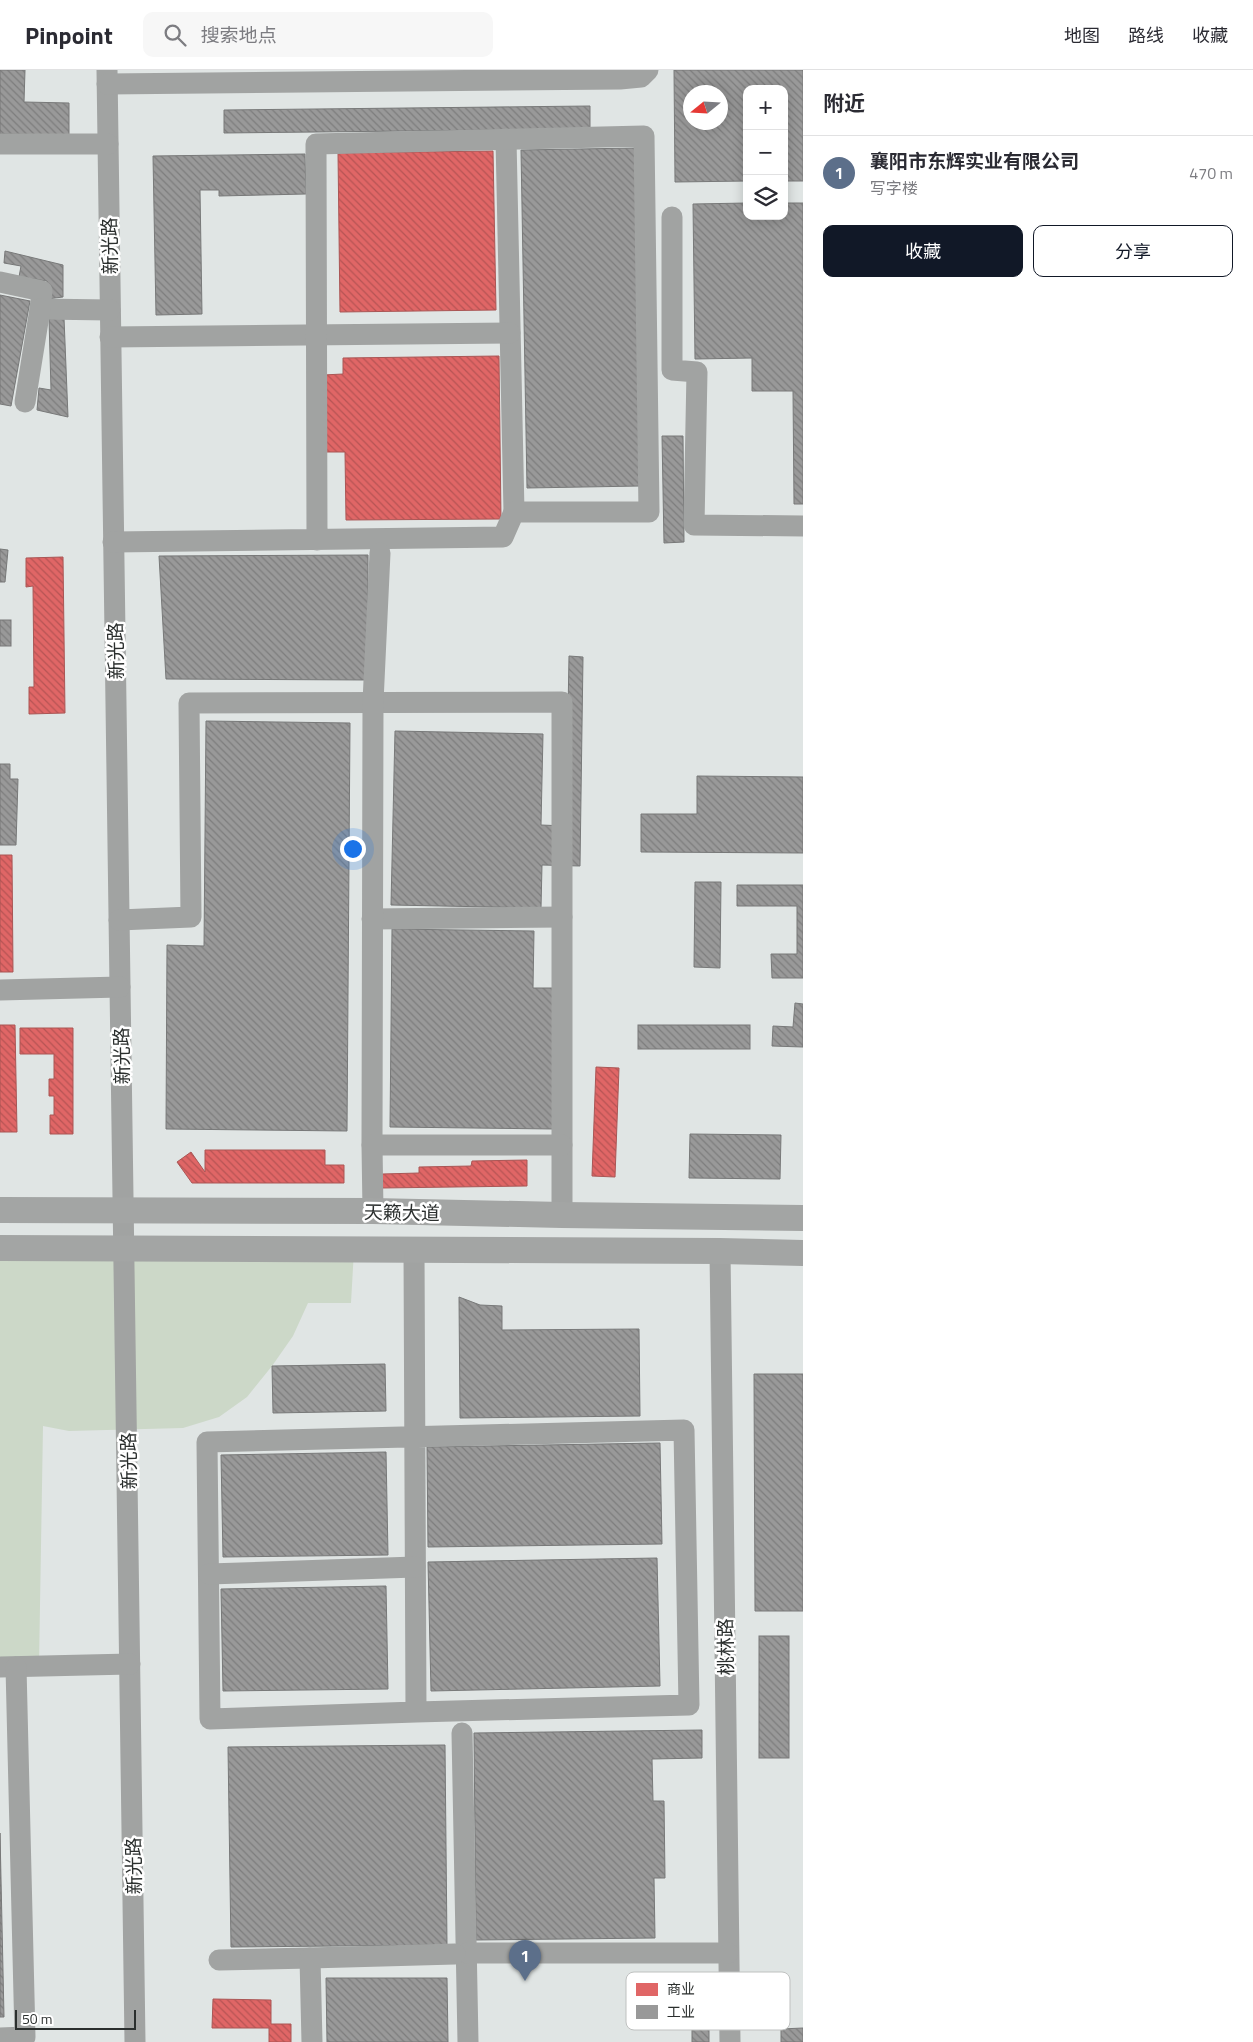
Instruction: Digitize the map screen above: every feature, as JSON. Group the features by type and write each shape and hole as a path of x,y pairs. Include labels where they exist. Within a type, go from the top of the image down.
{"main road":[{"name":"天籁大道","path":"0,1210 373,1211 803,1218"},
{"name":"天籁大道","path":"0,1248 803,1253"}],"street":[{"path":"107,77 620,79 641,76 648,70"},
{"name":"新光路","path":"107,77 135,2042"},
{"path":"317,540 316,144 644,136 649,512 514,512"},
{"path":"113,542 503,537 514,512 506,140"},
{"path":"0,144 108,144"},
{"path":"672,217 672,370 697,372 694,525 803,526"},
{"path":"0,282 42,290 25,402"},
{"path":"40,309 110,310"},
{"path":"110,337 510,333"},
{"path":"373,1211 373,702 380,553"},
{"path":"119,920 191,917 189,703 562,702 562,1215"},
{"path":"372,919 562,917"},
{"path":"0,990 120,987"},
{"path":"372,1145 562,1145"},
{"path":"414,1250 416,1712"},
{"name":"桃林路","path":"720,1251 728,1972"},
{"path":"684,1430 689,1705 210,1718 207,1442 414,1437 684,1430"},
{"path":"209,1574 415,1567"},
{"path":"0,2038 25,2040 8,1667 130,1664"},
{"path":"462,1733 461,1954 468,2042"},
{"path":"219,1960 461,1954 728,1953"},
{"path":"310,1958 312,2042"}],"green space":[{"path":"0,1248 354,1250 351,1303 308,1303 293,1336 272,1366 247,1397 219,1417 183,1428 69,1431 43,1426 39,1666 0,1667"}],"building: 商业":[{"path":"493,151 496,310 340,312 338,153"},
{"path":"499,356 501,519 346,520 345,452 324,452 323,375 343,374 343,358"},
{"path":"63,557 65,713 29,714 29,687 34,687 33,586 26,587 26,558"},
{"path":"0,855 12,855 13,972 0,972"},
{"path":"0,1025 15,1025 17,1132 0,1132"},
{"path":"20,1028 73,1028 73,1134 50,1134 50,1115 54,1115 54,1096 49,1096 49,1079 54,1079 54,1054 20,1054"},
{"path":"596,1067 619,1068 615,1177 592,1176"},
{"path":"205,1150 325,1150 325,1165 344,1165 344,1183 192,1183 177,1162 191,1152 205,1172"},
{"path":"527,1160 527,1186 382,1188 382,1174 419,1173 419,1167 471,1166 472,1161"},
{"path":"213,1999 271,2000 271,2024 291,2024 291,2042 269,2042 269,2028 212,2028"}],"building: 工业":[{"path":"0,70 25,70 24,102 69,103 69,135 0,134"},
{"path":"674,70 803,70 803,181 788,181 788,85 743,85 743,181 675,182"},
{"path":"590,106 590,129 224,133 224,110"},
{"path":"635,148 640,486 527,488 521,150"},
{"path":"305,154 306,194 219,196 219,190 200,190 202,314 156,315 153,156"},
{"path":"743,203 743,220 788,220 788,203 803,203 803,504 794,504 793,391 752,391 752,358 695,359 693,204"},
{"path":"5,251 63,265 63,297 47,299 47,281 19,277 21,266 4,263"},
{"path":"0,295 30,301 11,406 0,404"},
{"path":"64,318 68,417 37,410 39,388 51,390 49,319"},
{"path":"662,436 683,436 684,542 664,543"},
{"path":"0,549 8,550 5,582 0,582"},
{"path":"368,555 368,680 166,679 159,556"},
{"path":"0,620 11,620 11,646 0,646"},
{"path":"569,656 583,657 580,866 542,865 541,908 391,905 395,731 543,734 541,825 566,826"},
{"path":"206,721 350,723 347,1131 166,1129 167,945 204,946"},
{"path":"0,764 10,764 10,779 18,779 16,845 0,845"},
{"path":"697,776 803,777 803,853 641,852 641,814 697,814"},
{"path":"695,882 721,882 720,968 694,967"},
{"path":"737,885 803,885 803,978 772,978 771,954 797,954 797,906 737,906"},
{"path":"392,929 534,931 533,988 555,988 554,1129 390,1127"},
{"path":"795,1003 803,1004 803,1047 772,1046 773,1026 793,1027"},
{"path":"638,1025 750,1025 750,1049 638,1049"},
{"path":"690,1134 781,1135 780,1179 689,1178"},
{"path":"459,1297 480,1305 502,1306 502,1330 639,1329 640,1416 460,1418"},
{"path":"385,1364 386,1411 273,1413 272,1366"},
{"path":"754,1374 803,1374 803,1611 755,1611"},
{"path":"660,1443 662,1544 428,1547 427,1447"},
{"path":"386,1452 388,1555 223,1557 221,1455"},
{"path":"657,1558 660,1686 431,1691 428,1562"},
{"path":"386,1586 388,1689 223,1691 221,1589"},
{"path":"759,1636 789,1636 789,1758 759,1758"},
{"path":"702,1730 702,1758 652,1759 653,1801 664,1801 665,1878 654,1878 655,1938 476,1940 474,1733"},
{"path":"445,1745 447,1945 231,1947 228,1747"},
{"path":"0,1833 4,2017 0,2017"},
{"path":"326,1978 447,1978 448,2042 327,2042"},
{"path":"803,2028 803,2042 781,2042 781,2030"},
{"path":"692,2030 709,2030 709,2042 692,2042"}],"place":[{"name":"襄阳市东辉实业有限公司","path":"525,1981"}]}
